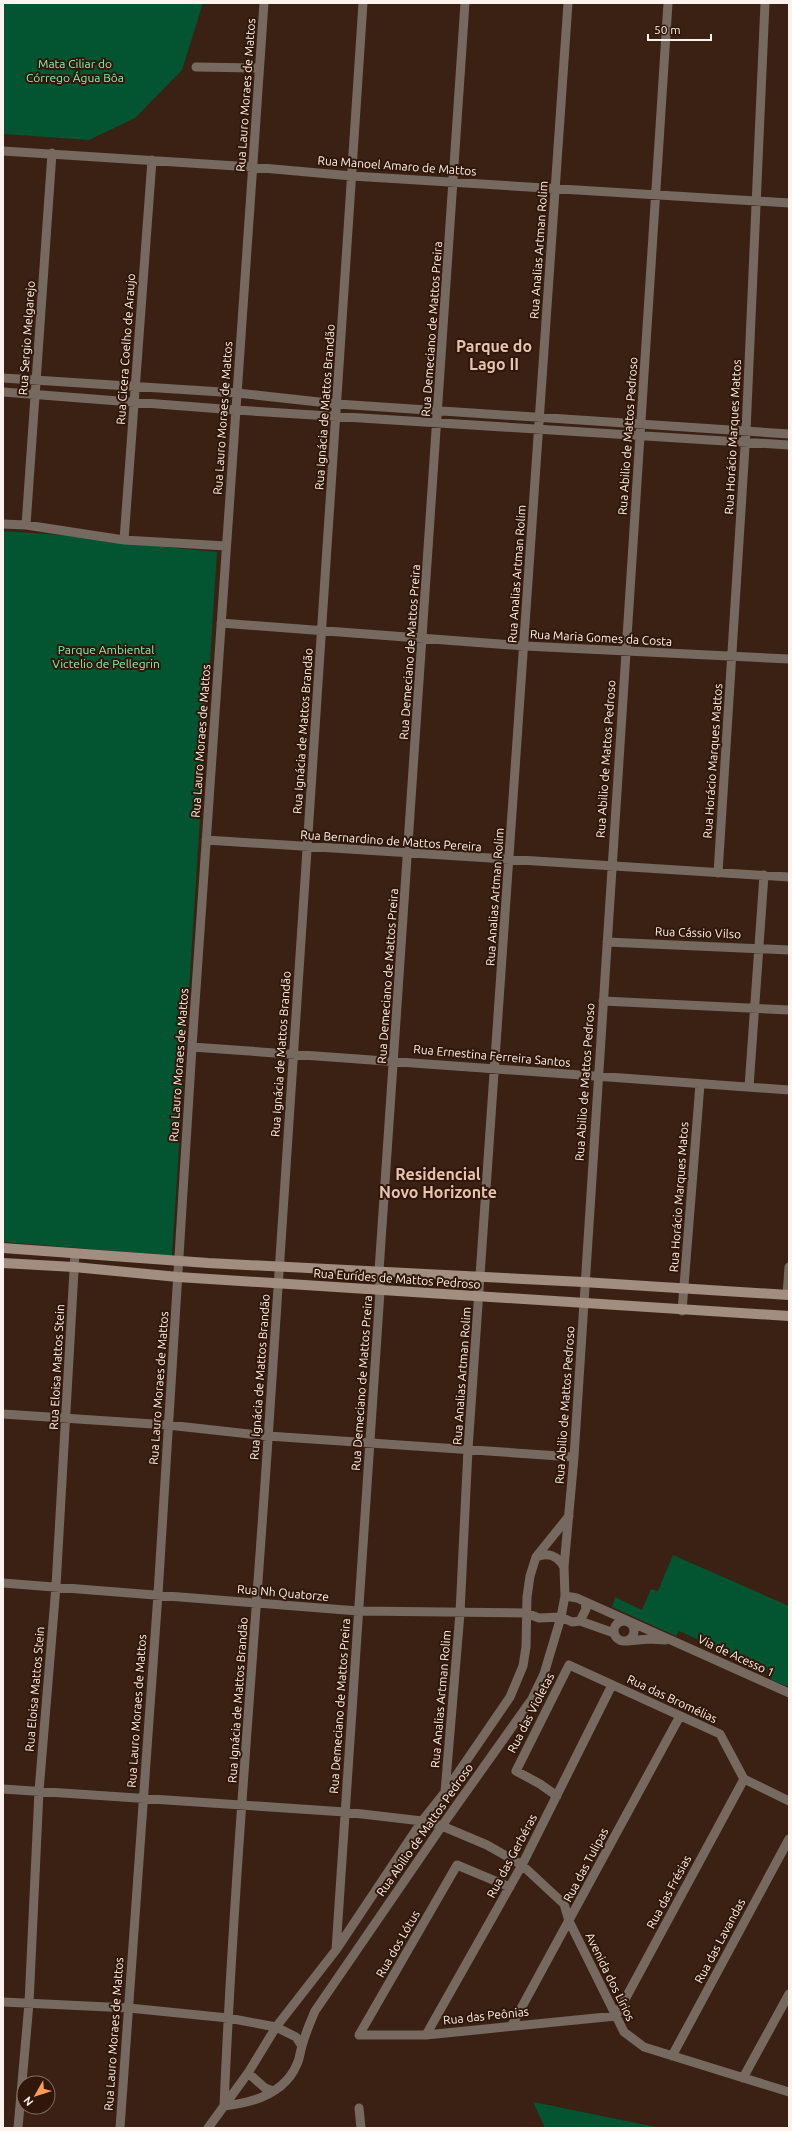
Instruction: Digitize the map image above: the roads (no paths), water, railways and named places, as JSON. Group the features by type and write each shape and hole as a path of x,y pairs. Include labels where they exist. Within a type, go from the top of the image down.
{"street":[{"name":"Rua Lauro Moraes de Mattos","path":"120,2128 142,1798 158,1594 192,1047 264,3"},
{"name":"Rua Ignácia de Mattos Brandão","path":"224,2106 228,2018 257,1602 292,1054 336,416 355,176 364,3"},
{"name":"Rua Demeciano de Mattos Preira","path":"336,1950 380,1291 379,1271 409,854 465,3"},
{"name":"Rua Analias Artman Rolim","path":"445,1792 460,1613 468,1449 525,646 552,188 568,3"},
{"name":"Rua Abilio de Mattos Pedroso","path":"224,2106 246,2104 262,2098 291,2078 298,2063 302,2046 315,2011 443,1824 532,1699 544,1674 561,1617 565,1596 564,1566 574,1456 583,1282 598,1078 668,3"},
{"name":"Rua Horácio Marques Mattos","path":"718,873 746,442 765,3"},
{"path":"196,67 260,68"},
{"name":"Rua Manoel Amaro de Mattos","path":"3,151 252,167 355,176 789,203"},
{"name":"Rua Sergio Melgarejo","path":"26,525 52,153"},
{"name":"Rua Cicera Coelho de Araujo","path":"124,540 152,160"},
{"path":"3,378 236,393 337,404 439,406 539,417 789,434"},
{"path":"3,392 235,410 539,428 789,445"},
{"path":"3,524 26,525 124,540 226,546"},
{"name":"Rua Maria Gomes da Costa","path":"221,623 525,646 789,660"},
{"name":"Rua Bernardino de Mattos Pereira","path":"206,840 510,861 789,877"},
{"path":"749,1087 764,875"},
{"name":"Rua Cássio Vilso","path":"607,942 789,950"},
{"path":"603,1001 789,1010"},
{"name":"Rua Ernestina Ferreira Santos","path":"192,1047 494,1067 598,1078 789,1090"},
{"name":"Rua Horácio Marques Matos","path":"682,1311 700,1084"},
{"name":"Rua Eurídes de Mattos Pedroso","path":"3,1248 279,1266 583,1282 788,1295"},
{"name":"Rua Eloisa Mattos Stein","path":"18,2128 29,2003 39,1792 56,1586 75,1253"},
{"name":"Rua Eurídes de Mattos Pedroso","path":"3,1263 74,1267 178,1277 380,1291 682,1311 789,1316"},
{"path":"788,1295 789,1267"},
{"path":"3,1414 168,1425 268,1436 574,1456"},
{"name":"Rua Abilio de Mattos Pedroso","path":"208,2128 248,2073 276,2027 336,1950 422,1821 445,1792 510,1697 523,1666 526,1647 526,1613 530,1576 536,1557 569,1516"},
{"path":"536,1557 543,1554 550,1555 561,1560 564,1566"},
{"name":"Rua Nh Quatorze","path":"3,1583 158,1594 358,1611 526,1613 539,1618 561,1617"},
{"path":"565,1596 577,1598 585,1602 586,1610 580,1621"},
{"name":"Via de Acesso 1","path":"585,1602 789,1693"},
{"path":"561,1617 572,1622 580,1621 614,1633 617,1638 625,1641 649,1638 673,1640"},
{"path":"614,1633 616,1625 620,1621 626,1621 632,1625 634,1632 631,1638 625,1641"},
{"name":"Rua das Bromélias","path":"569,1665 720,1734 744,1779"},
{"name":"Rua das Violetas","path":"557,1796 540,1784 516,1771 569,1665"},
{"name":"Rua das Gerbéras","path":"426,2035 523,1863 612,1685"},
{"name":"Rua das Tulipas","path":"512,2025 680,1716"},
{"path":"744,1779 789,1801"},
{"name":"Rua das Frésias","path":"616,2016 744,1779"},
{"name":"Avenida dos Lírios","path":"3,1789 345,1812 443,1824 523,1863 564,1904 568,1921 624,2032 644,2047 789,2092"},
{"name":"Rua das Lavandas","path":"672,2056 789,1838"},
{"name":"Rua dos Lótus","path":"359,2035 457,1865 510,1887"},
{"path":"743,2078 789,1994"},
{"path":"3,2002 129,2008 228,2018 276,2027 296,2037 302,2046"},
{"name":"Rua das Peônias","path":"359,2035 426,2035 512,2025 616,2016"},
{"path":"248,2073 265,2088 273,2091"},
{"path":"359,2108 361,2128"}],"district":[{"name":"Parque do Lago II","path":"494,355"},
{"name":"Residencial Novo Horizonte","path":"438,1183"}],"park label":[{"name":"Mata Ciliar do Córrego Água Bôa","path":"75,71"},
{"name":"Parque Ambiental Victelio de Pellegrin","path":"106,657"}]}
